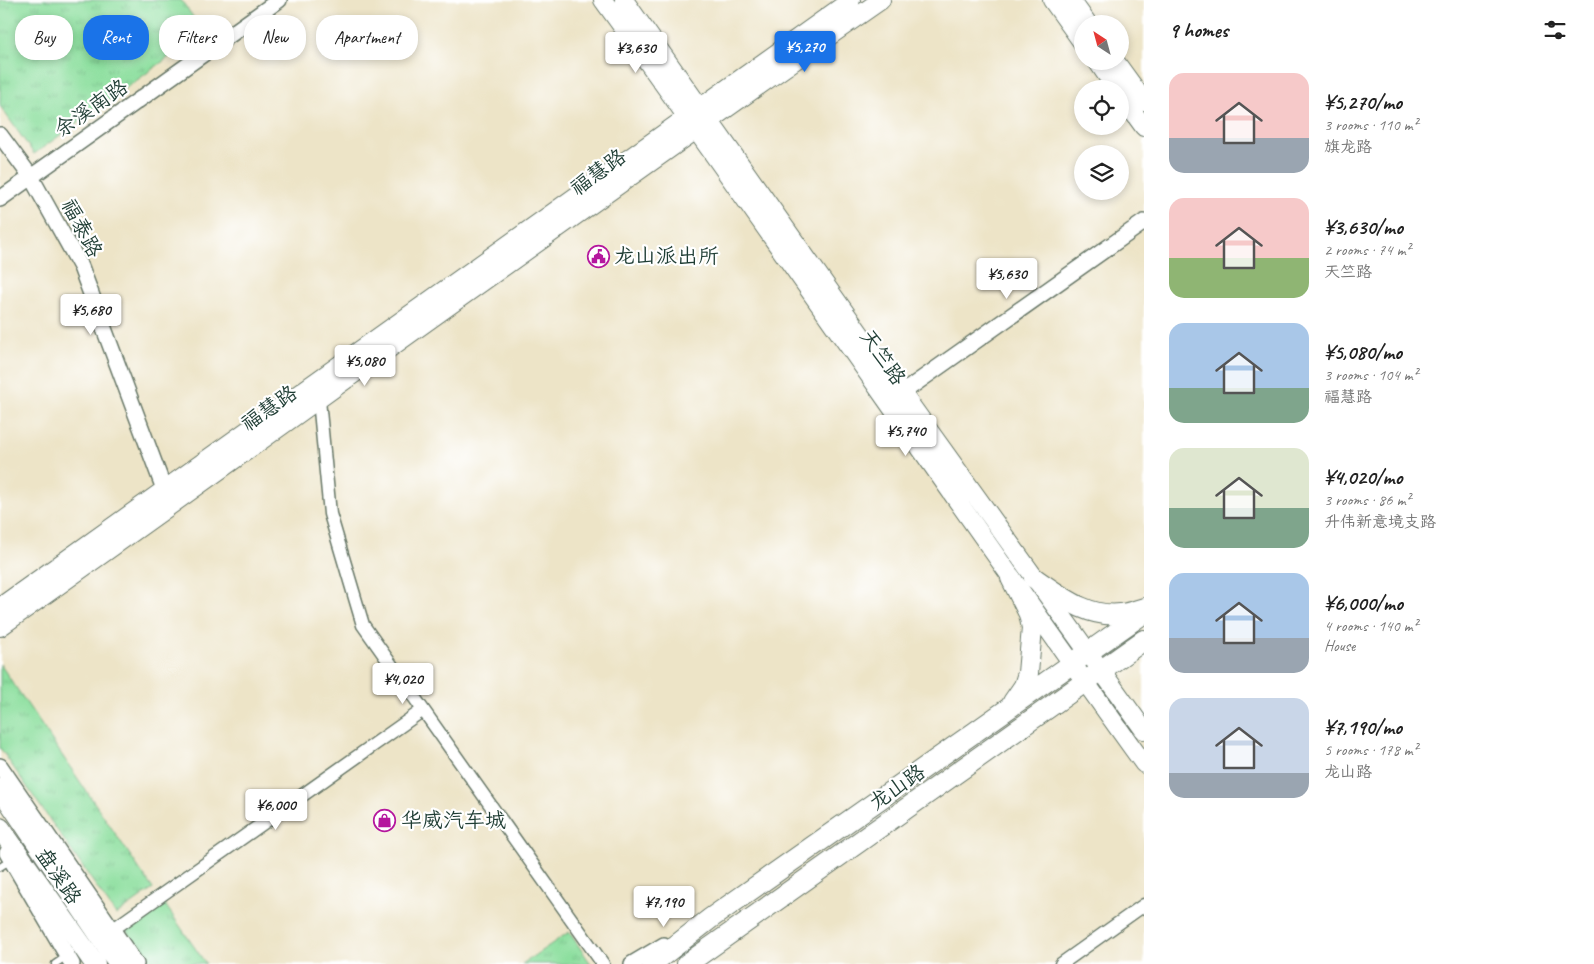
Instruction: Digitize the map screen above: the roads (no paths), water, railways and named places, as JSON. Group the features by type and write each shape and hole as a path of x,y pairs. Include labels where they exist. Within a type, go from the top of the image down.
{"main road":[{"name":"天竺路","path":"603,0 698,118"},
{"name":"天竺路","path":"624,0 698,118 895,398 1011,578 1080,658 1093,676 1144,764"},
{"path":"698,118 851,0"},
{"path":"698,118 881,0"},
{"path":"1052,0 1074,31"},
{"path":"1071,0 1082,15"},
{"path":"1122,70 1144,101"},
{"path":"1129,106 1144,127"},
{"name":"福慧路","path":"0,627 319,400 698,118"},
{"name":"福慧路","path":"0,607 164,489 698,118"},
{"name":"天竺路","path":"895,398 1034,578 1080,658"},
{"path":"1006,710 1024,686 1028,673 1032,628 1029,614 1011,578"},
{"path":"1034,578 1072,604 1088,611 1103,614 1122,614 1144,608"},
{"name":"龙山路","path":"652,964 711,918 1144,613"},
{"name":"龙山路","path":"687,964 1144,640"},
{"name":"天竺路","path":"1093,676 1144,730"},
{"name":"盘溪路","path":"0,788 39,865 96,964"},
{"name":"盘溪路","path":"0,828 39,865 119,964"}],"street":[{"name":"余溪南路","path":"0,199 279,0"},
{"name":"福泰路","path":"0,135 30,177 81,267 164,489"},
{"path":"895,398 1144,222"},
{"path":"319,400 330,514 362,625 603,964"},
{"path":"112,930 423,710"},
{"path":"0,766 136,964"},
{"path":"0,840 6,863 65,961"},
{"path":"1061,964 1144,905"},
{"path":"632,964 711,918"},
{"path":"704,964 725,938"}],"place":[{"name":"龙山派出所","path":"598,256"},
{"name":"华威汽车城","path":"385,820"}]}
